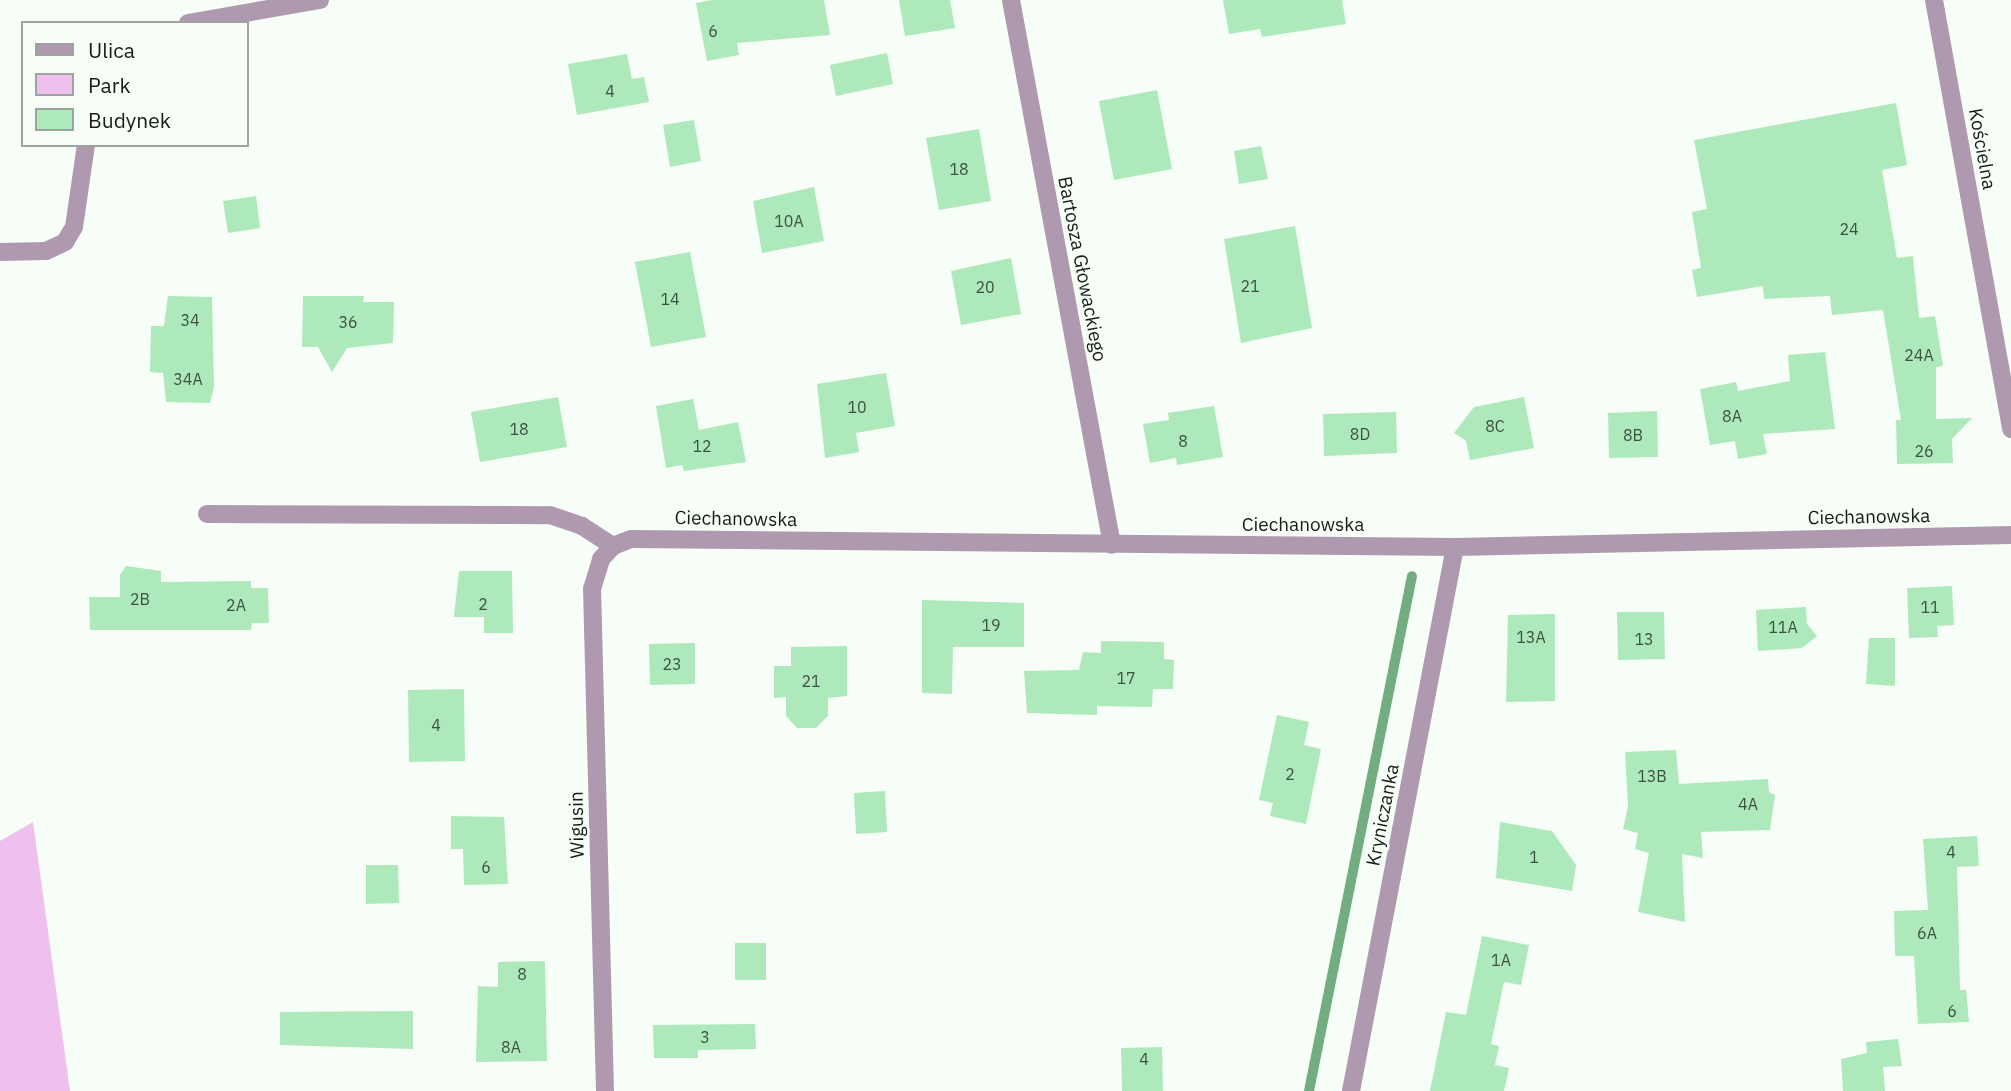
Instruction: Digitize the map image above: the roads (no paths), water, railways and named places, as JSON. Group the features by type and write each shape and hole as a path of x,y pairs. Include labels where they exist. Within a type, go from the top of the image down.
{"street":[{"path":"199,21 320,0"},
{"name":"Bartosza Głowackiego","path":"1011,0 1112,545"},
{"name":"Kościelna","path":"1934,0 2011,429"},
{"path":"0,252 46,250 65,242 74,227 85,151"},
{"path":"207,513 551,515 582,526 607,552"},
{"name":"Ciechanowska","path":"607,552 631,539 1455,547 2011,535"},
{"name":"Kryniczanka","path":"1351,1091 1455,547"},
{"name":"Wigusin","path":"605,1091 592,589 607,552"}],"waterway":[{"path":"1309,1091 1412,576"}]}
